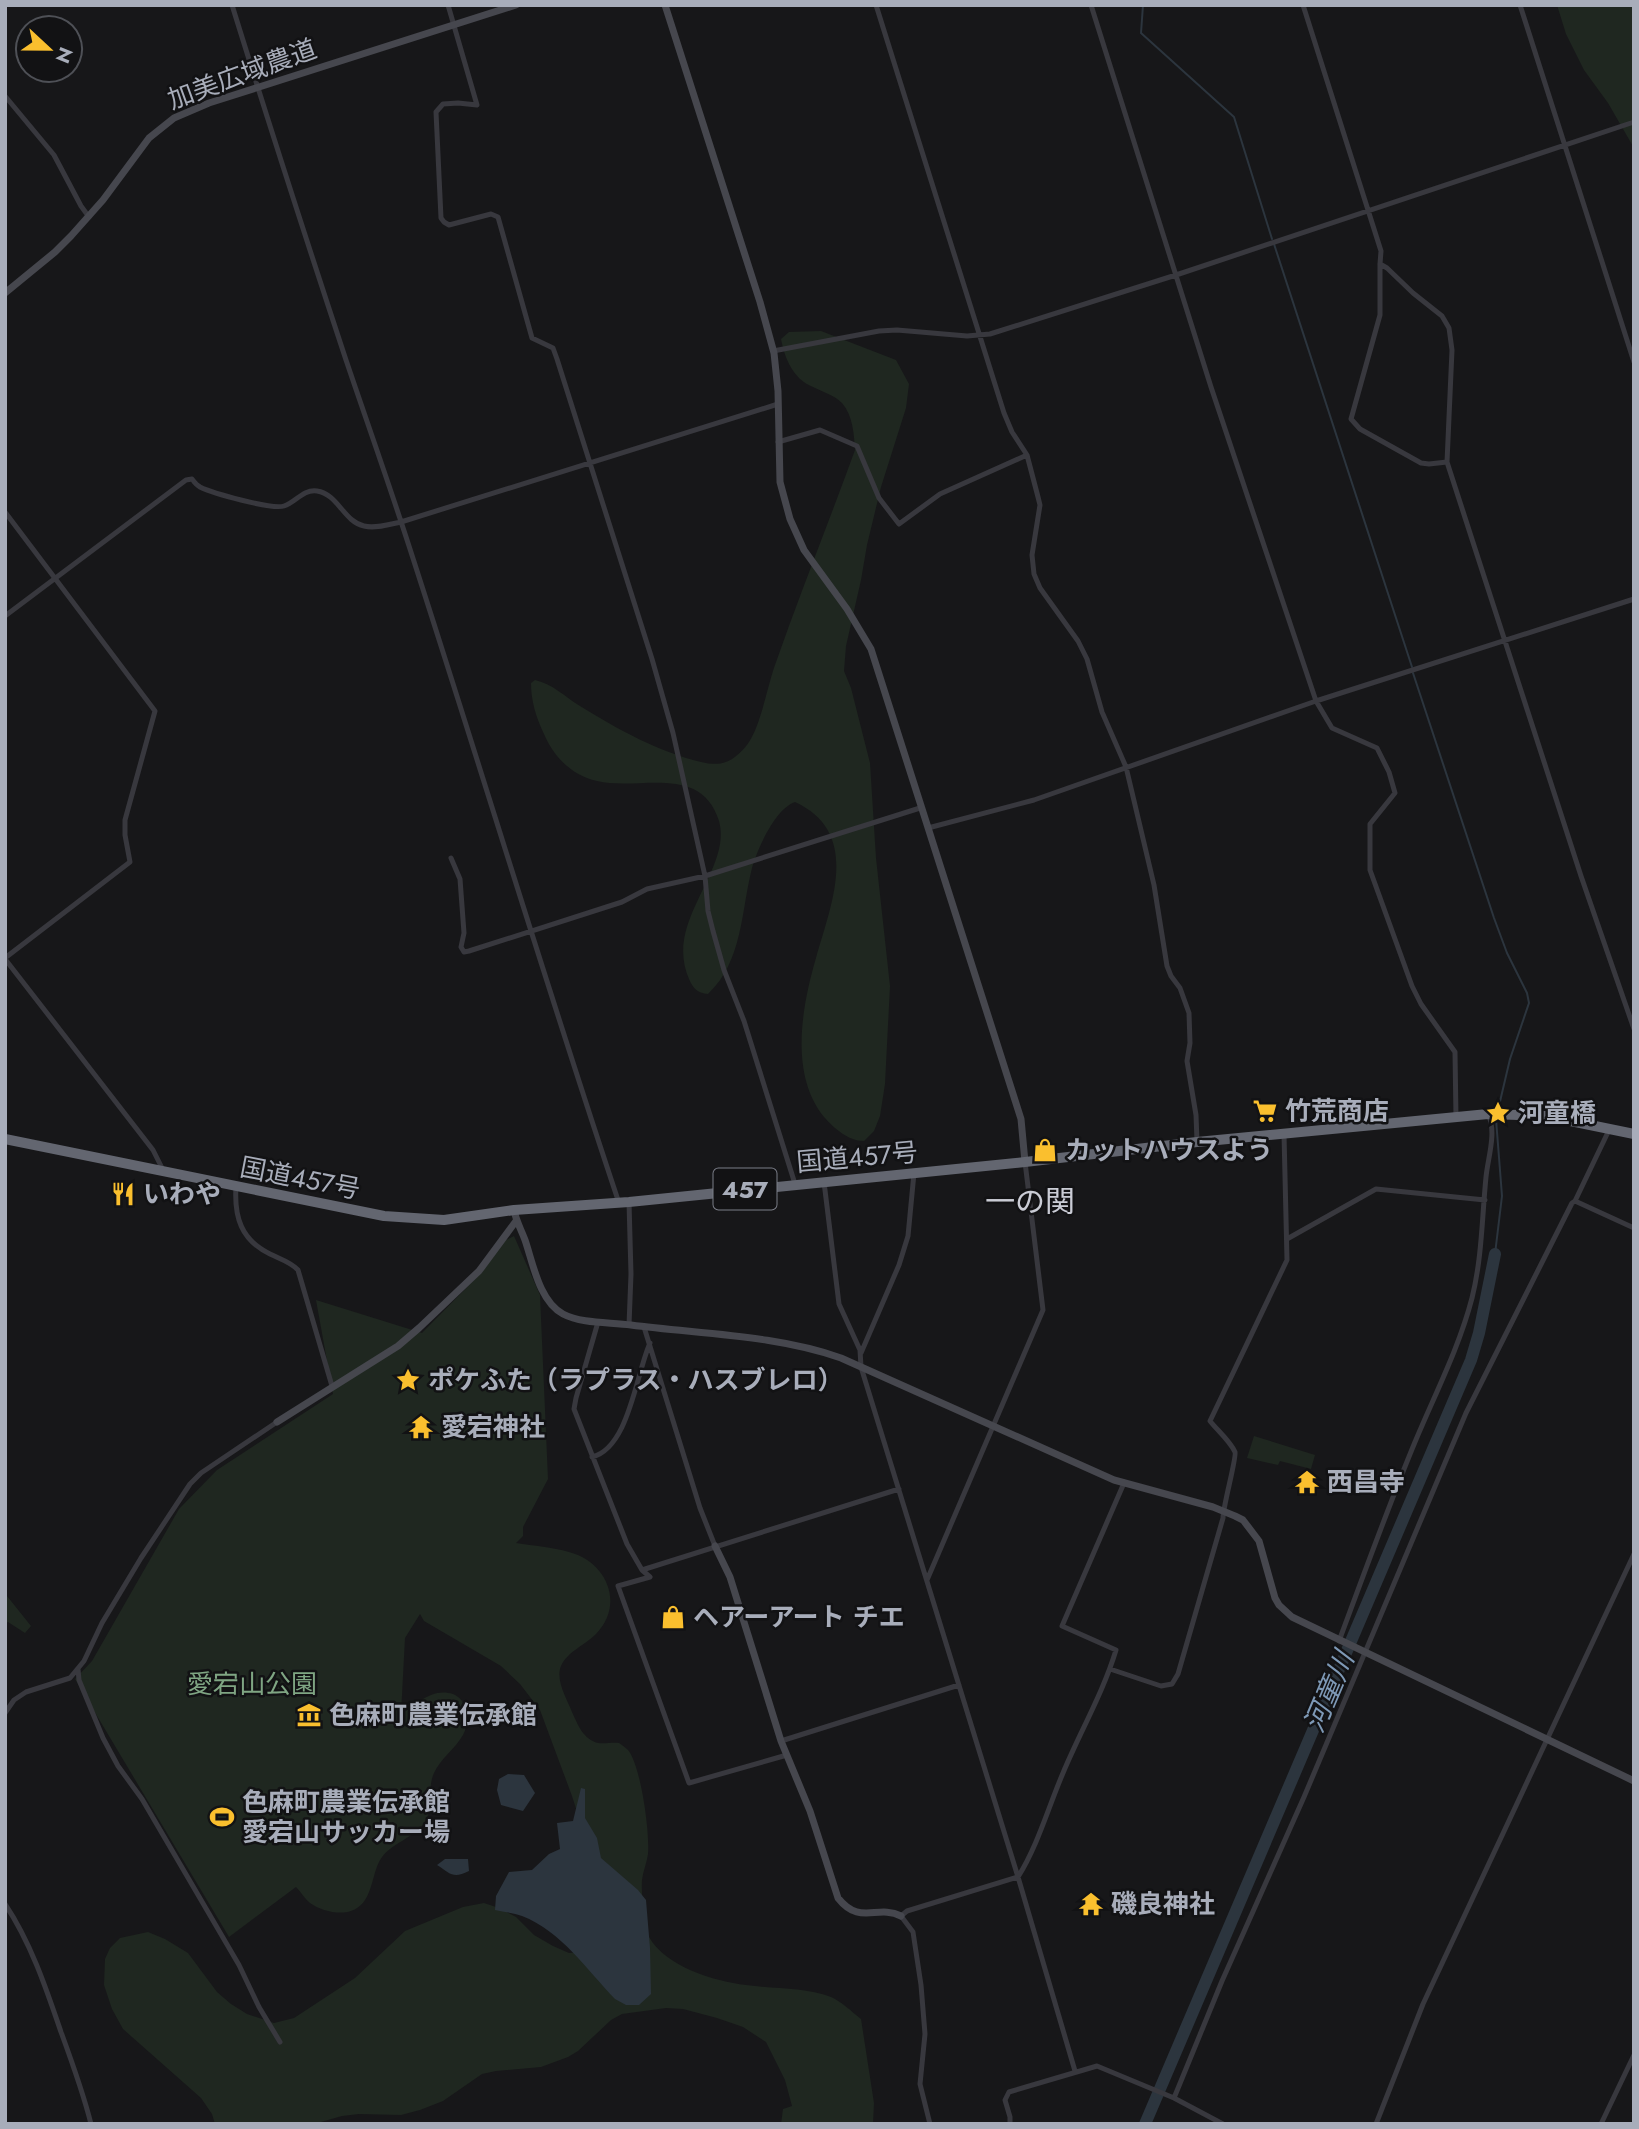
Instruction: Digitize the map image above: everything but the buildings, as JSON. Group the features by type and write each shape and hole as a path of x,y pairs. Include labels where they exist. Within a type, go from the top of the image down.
{"highway":[{"name":"国道457号","path":"5,1139 384,1216 444,1220 515,1216 796,1184 1025,1163 1197,1142 1490,1114 1546,1116 1634,1134"}],"street":[{"path":"232,5 401,522 553,1003 624,1202 631,1234 629,1325"},
{"path":"448,5 477,106 443,104 436,112 441,218 450,225 492,214 498,217 532,338 553,348 673,733 705,876 708,911 724,970 744,1021 796,1184"},
{"name":"加美広域農道","path":"5,293 55,252 89,217 149,138 183,113 516,5"},
{"path":"665,5 760,302 773,351 778,404 780,482 790,519 804,550 847,609 871,649 1021,1119 1043,1310 927,1580"},
{"path":"876,5 1008,423 1027,455 1040,505 1032,555 1034,574 1040,588 1085,655 1102,712 1126,767 1154,885 1167,966 1180,988 1189,1013 1190,1043 1187,1061 1196,1115 1197,1142"},
{"path":"1091,5 1176,275 1316,701 1332,728 1377,748 1389,772 1395,793 1370,824 1370,870 1412,986 1421,1004 1455,1052 1456,1118"},
{"path":"1304,5 1381,246 1380,315 1351,419 1360,429 1421,463 1447,462"},
{"path":"1520,5 1634,362"},
{"path":"5,96 54,155 89,217"},
{"path":"773,351 897,330 979,336 1176,275 1634,122"},
{"path":"1380,264 1442,316 1450,328 1452,350 1447,462 1581,876 1634,1029"},
{"path":"5,616 186,480 192,479 196,485 209,490 274,508 285,506 303,494 321,492 331,498 349,518 360,525 374,527 401,522 778,404"},
{"path":"778,442 820,430 857,446 879,498 899,524 940,494 1027,455"},
{"path":"5,512 155,711 125,820 130,862 5,959 153,1150 164,1173"},
{"path":"929,828 1034,800 1316,701 1634,599"},
{"path":"451,858 460,878 464,933 461,947 464,951 622,902 647,889 705,876 920,808"},
{"path":"1341,1642 1414,1445 1461,1338 1478,1267 1492,1122 1490,1114"},
{"path":"1172,2098 1466,1413 1610,1128"},
{"path":"1111,1669 1161,1686 1172,1684 1176,1679 1223,1518 1236,1455 1210,1421 1287,1260 1284,1134"},
{"path":"860,1356 899,1265 908,1236 914,1173"},
{"path":"824,1182 839,1304 860,1350 861,1367 1075,2071"},
{"path":"236,1186 234,1206 241,1226 250,1240 262,1250 298,1270 332,1386"},
{"path":"1287,1239 1376,1189 1485,1200"},
{"path":"1575,1201 1634,1228"},
{"path":"515,1216 539,1281 553,1306 563,1314 598,1322 802,1345 841,1357 1089,1470 1124,1483 1223,1511 1243,1520 1259,1541 1279,1605 1292,1616 1341,1642 1634,1781"},
{"path":"5,1713 19,1696 70,1678 78,1669 141,1558 190,1484 201,1473 332,1386 398,1346 479,1271 515,1216"},
{"path":"598,1322 574,1409 627,1544 642,1570 650,1577 618,1586 689,1783 787,1755"},
{"path":"644,1327 700,1508 730,1577 781,1741 810,1811 838,1898 857,1913 890,1913 901,1916 913,1932 925,2034 920,2084 930,2124"},
{"path":"592,1457 600,1455 613,1442 629,1415 643,1357 650,1343"},
{"path":"901,1916 1018,1877 1028,1862 1063,1773 1111,1669 1116,1650 1062,1626 1124,1483"},
{"path":"642,1570 899,1489"},
{"path":"1376,2124 1423,2004 1634,1554"},
{"path":"78,1669 79,1681 103,1738 142,1799 239,1965 279,2042"},
{"path":"781,1741 959,1685"},
{"path":"5,1904 44,1983 91,2124"},
{"path":"1601,2124 1634,2055"},
{"path":"1010,2124 1005,2100 1009,2092 1097,2066 1172,2098 1223,2124"}],"green space":[{"path":"1557,5 1634,5 1634,148 1608,103 1584,70 1566,34"},
{"path":"821,331 896,360 909,384 906,408 881,487 867,545 846,646 844,671 851,688 870,763 876,858 890,986 885,1084 880,1116 874,1131 864,1141 847,1136 824,1117 813,1100 802,1060 806,997 834,893 835,851 829,832 816,815 795,802 781,812 768,830 752,868 739,935 728,966 708,994 698,991 689,979 683,946 686,930 720,845 720,825 710,803 698,792 684,785 597,781 571,770 558,757 541,728 531,690 531,683 535,680 541,682 639,739 701,762 727,762 747,745 756,728 772,674 855,450 852,425 846,408 835,398 795,374 781,339 789,332"},
{"name":"愛宕山公園","path":"514,1236 540,1295 548,1479 523,1527 523,1536 516,1543 556,1549 582,1557 602,1574 608,1585 610,1598 605,1622 596,1634 564,1661 559,1677 572,1712 585,1735 598,1743 620,1744 633,1758 644,1800 648,1831 648,1854 642,1885 647,1933 667,1957 692,1971 733,1983 821,1994 839,2001 861,2019 874,2103 873,2124 781,2124 783,2109 792,2106 785,2080 766,2042 743,2027 717,2018 683,2009 666,2008 622,2014 611,2020 568,2057 541,2067 482,2074 443,2101 401,2115 359,2114 314,2124 215,2124 201,2098 123,2029 112,2009 104,1985 105,1959 110,1948 120,1938 148,1932 188,1953 217,1992 231,2004 247,2014 274,2023 294,2018 355,1978 405,1931 463,1907 484,1903 499,1908 516,1917 534,1935 553,1946 569,1953 583,1952 601,1886 540,1710 520,1684 501,1666 424,1621 420,1614 405,1638 401,1714 431,1695 445,1692 461,1700 467,1716 463,1735 434,1773 426,1820 416,1832 383,1855 367,1897 358,1908 341,1913 325,1910 310,1903 296,1887 229,1937 75,1679 92,1661 179,1509 217,1470 333,1394 316,1300 422,1333 482,1272 504,1241"},
{"path":"1254,1436 1315,1455 1311,1469 1280,1461 1278,1465 1247,1458"},
{"path":"7,1596 31,1626 25,1633 8,1622 5,1624"}],"shaded area":[{"path":"508,1774 524,1775 535,1793 523,1811 501,1805 497,1790 499,1779"},
{"path":"581,1788 585,1789 585,1818 597,1838 601,1858 646,1900 651,1994 639,2005 626,2005 615,1999 573,1952 549,1931 522,1916 495,1910 496,1896 509,1872 532,1870 549,1854 560,1849 557,1823 573,1821"},
{"path":"445,1859 468,1859 469,1871 459,1875 449,1873 437,1865"}],"waterway":[{"path":"1143,5 1141,33 1234,117 1272,239"},
{"path":"1274,244 1412,667"},
{"path":"1413,673 1494,918 1529,1003 1510,1059 1498,1110"},
{"path":"1495,1254 1502,1196 1496,1119"},
{"name":"河童川","path":"1145,2124 1471,1360 1495,1254"}],"place":[{"name":"竹荒商店","path":"1265,1111"},
{"name":"河童橋","path":"1498,1113"},
{"name":"カットハウスよう","path":"1045,1150"},
{"name":"いわや","path":"123,1194"},
{"name":"ポケふた（ラプラス・ハスブレロ）","path":"408,1380"},
{"name":"愛宕神社","path":"421,1427"},
{"name":"西昌寺","path":"1307,1482"},
{"name":"ヘアーアート チエ","path":"673,1617"},
{"name":"色麻町農業伝承館","path":"309,1715"},
{"name":"色麻町農業伝承館 愛宕山サッカー場","path":"222,1817"},
{"name":"磯良神社","path":"1091,1904"}],"district":[{"name":"一の関","path":"1030,1201"}]}
